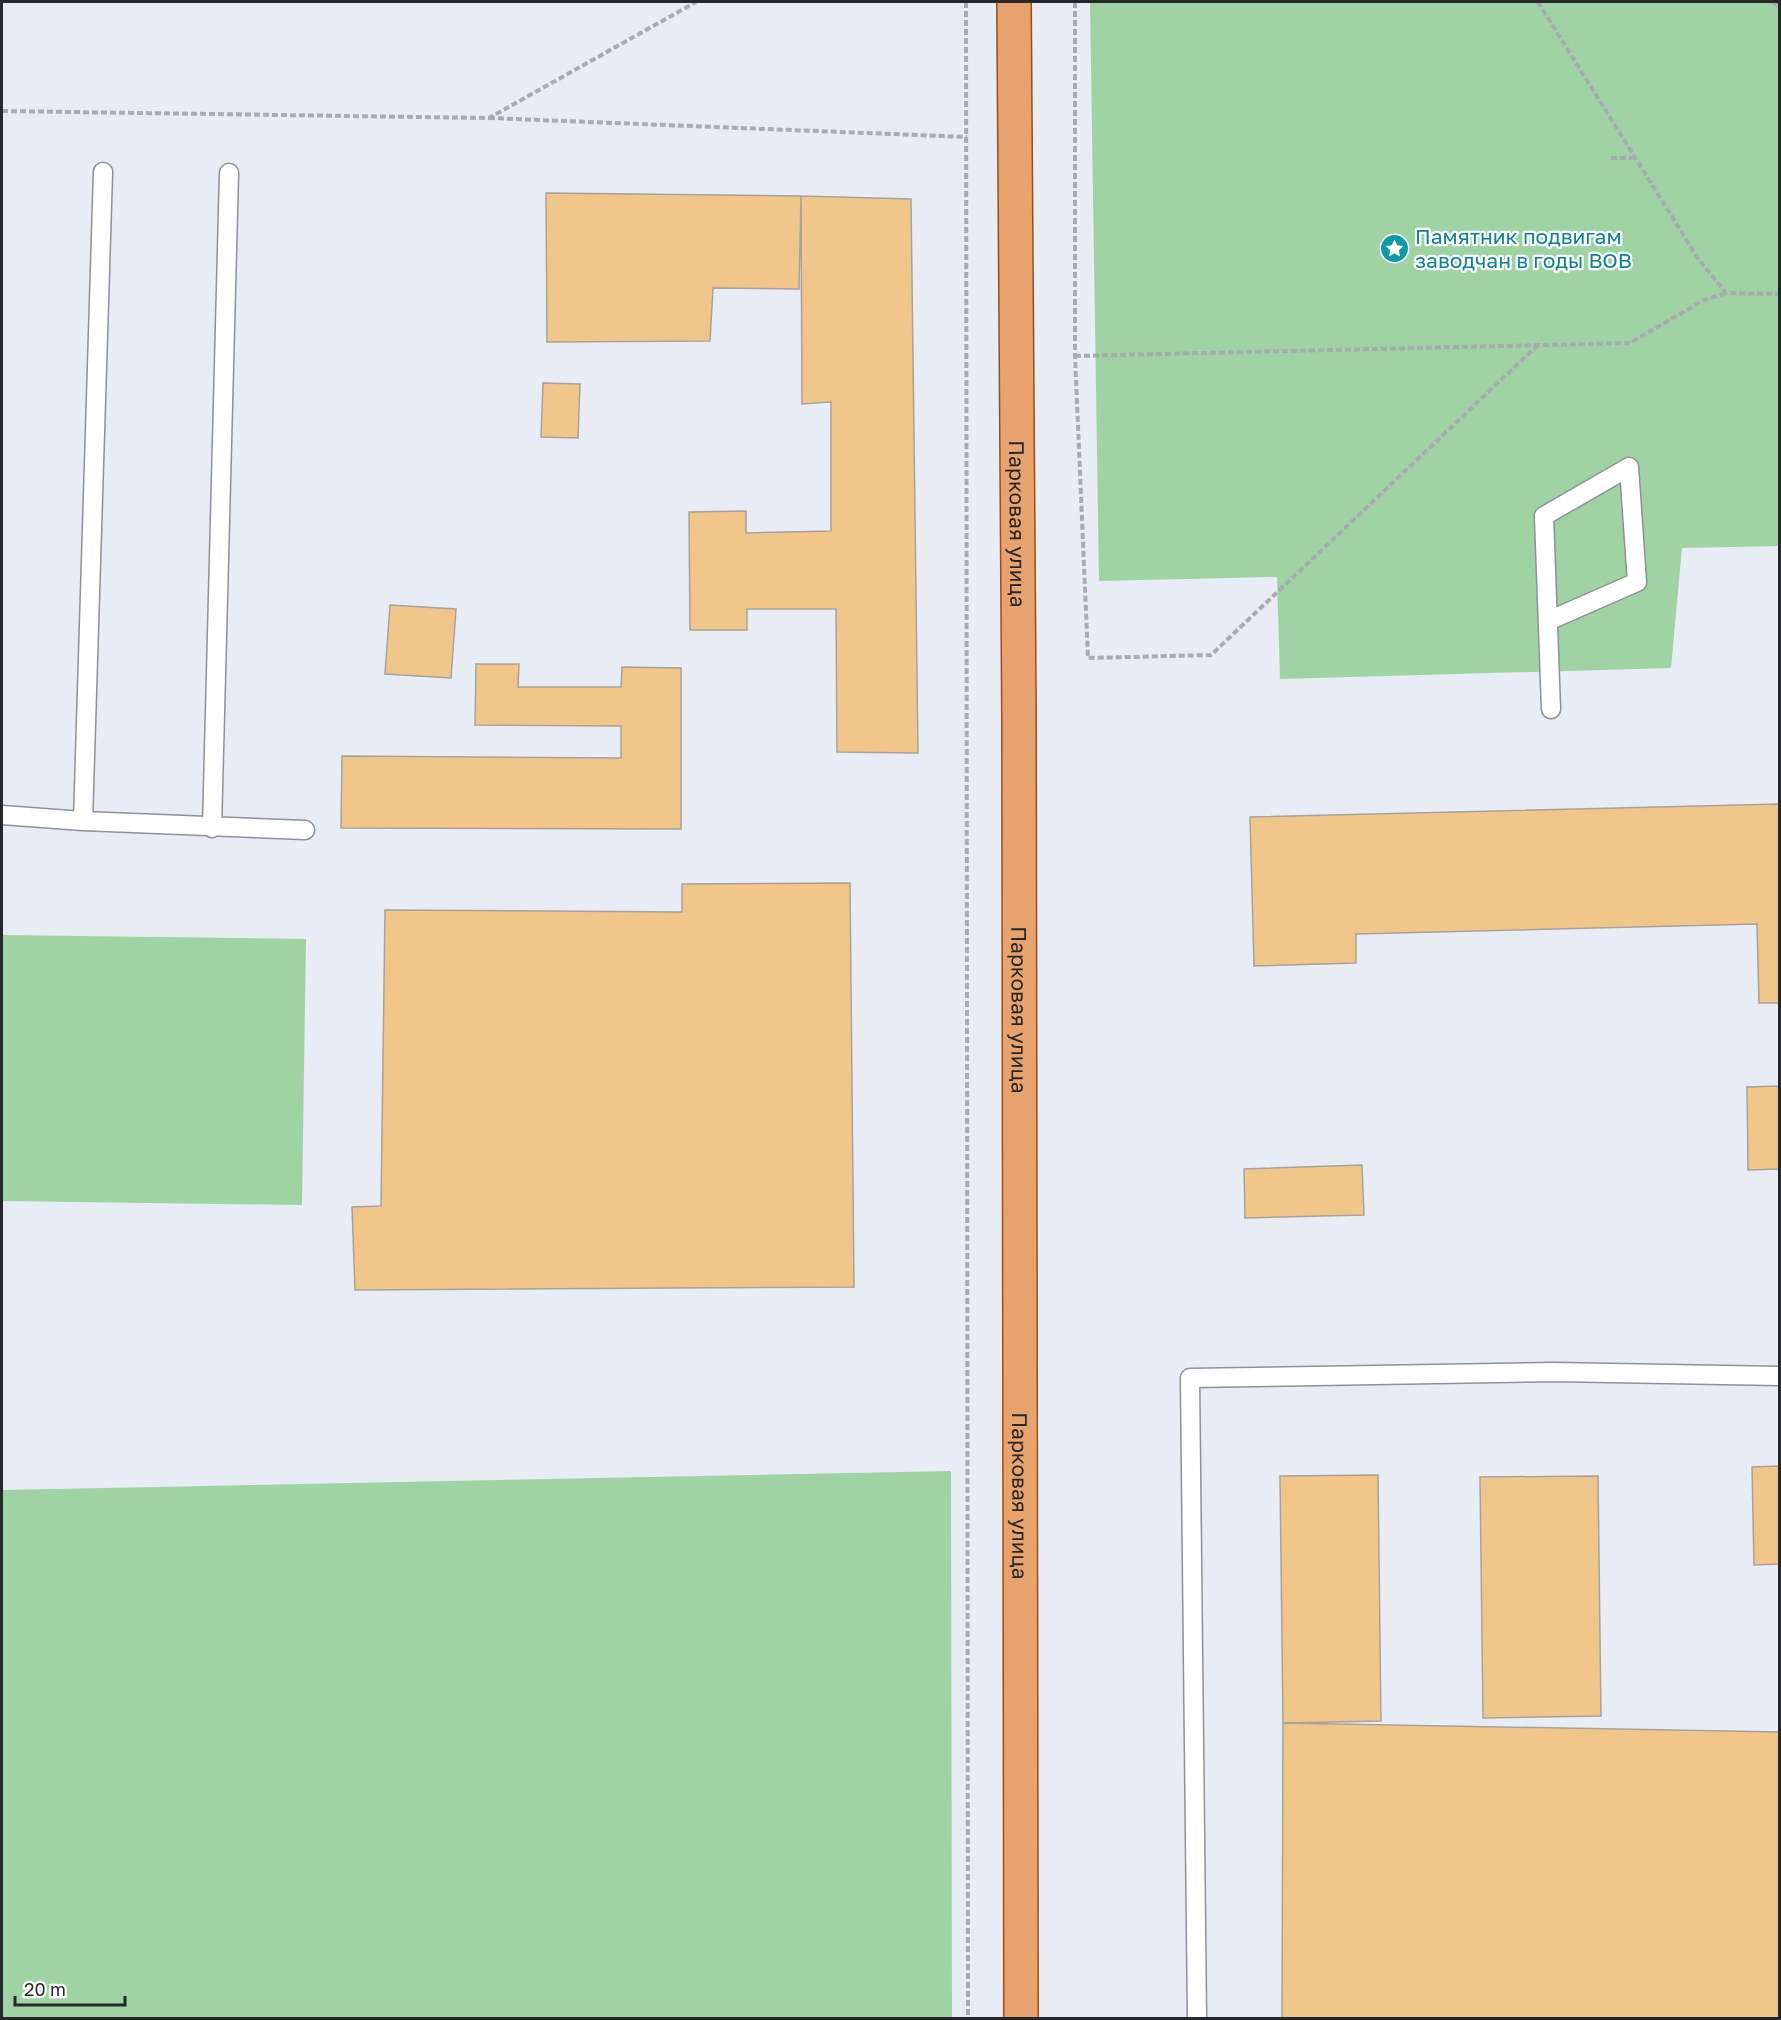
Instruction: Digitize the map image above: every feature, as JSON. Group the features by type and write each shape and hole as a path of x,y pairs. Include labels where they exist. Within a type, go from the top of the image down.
{"main road":[{"name":"Парковая улица","path":"1014,2 1019,743 1021,2019"}],"lane":[{"path":"83,821 103,172"},
{"path":"212,828 229,173"},
{"path":"1548,621 1637,582 1629,467 1544,516 1551,709"},
{"path":"2,815 212,828 305,830"},
{"path":"1197,2019 1190,1378 1554,1372 1779,1376"}],"path":[{"path":"489,118 696,2"},
{"path":"966,2 968,2019"},
{"path":"1075,2 1075,356 1088,658 1211,655 1538,345"},
{"path":"1538,2 1699,260 1726,292"},
{"path":"1772,2 1779,6"},
{"path":"2,111 489,118 967,137"},
{"path":"1611,158 1637,158"},
{"path":"1075,356 1630,343 1704,300 1726,292 1779,294"}],"green space":[{"path":"1090,2 1779,2 1779,546 1682,548 1671,668 1280,679 1277,577 1099,581"},
{"path":"2,935 306,939 302,1205 2,1201"},
{"path":"951,1471 952,2018 2,2018 2,1490"}],"building":[{"path":"546,193 801,196 799,289 713,288 710,341 547,342"},
{"path":"801,196 911,199 918,753 837,752 836,609 747,609 747,630 690,630 689,512 746,511 746,533 831,531 831,402 802,404"},
{"path":"543,383 580,384 578,438 541,437"},
{"path":"390,605 456,609 451,678 385,674"},
{"path":"476,664 519,664 518,687 621,687 622,667 681,668 681,829 341,828 342,756 621,758 621,726 475,725"},
{"path":"1780,804 1780,1003 1759,1003 1757,924 1356,934 1356,963 1254,966 1250,817"},
{"path":"850,883 854,1287 355,1290 352,1207 381,1206 385,910 682,912 682,884"},
{"path":"1780,1086 1780,1169 1748,1170 1747,1087"},
{"path":"1362,1165 1364,1215 1245,1218 1244,1169"},
{"path":"1780,1466 1780,1564 1754,1565 1752,1467"},
{"path":"1378,1475 1381,1721 1283,1723 1280,1476"},
{"path":"1598,1476 1601,1716 1483,1718 1480,1477"},
{"path":"1283,1723 1780,1732 1780,2018 1282,2018"}],"place":[{"name":"Памятник подвигам заводчан в годы ВОВ","path":"1394,248"}]}
